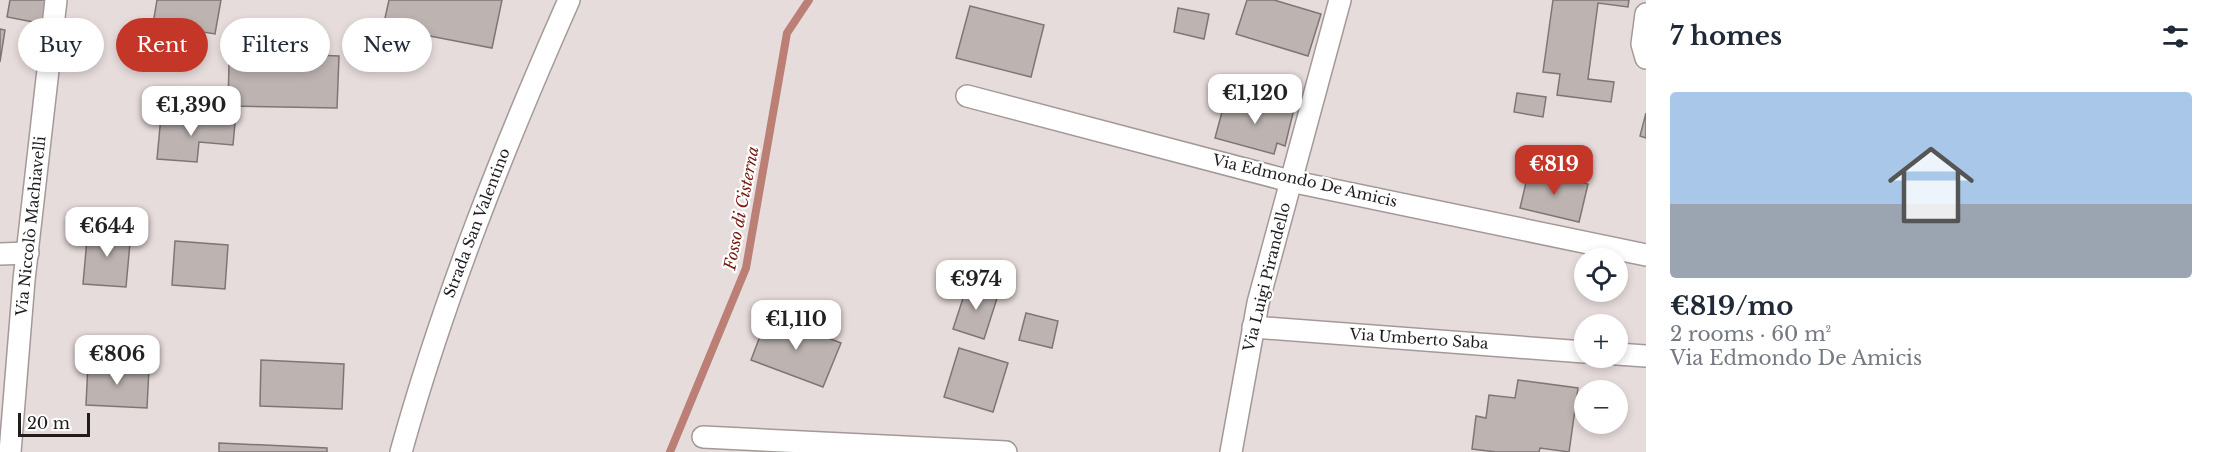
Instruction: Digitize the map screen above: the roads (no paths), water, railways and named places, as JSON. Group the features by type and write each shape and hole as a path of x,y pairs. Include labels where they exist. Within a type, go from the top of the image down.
{"street":[{"name":"Via Niccolò Machiavelli","path":"10,452 28,253 56,0"},
{"name":"Strada San Valentino","path":"400,452 449,295 525,101 569,0"},
{"name":"Via Luigi Pirandello","path":"1231,452 1253,327 1340,0"},
{"path":"1646,14 1642,44 1646,58"},
{"name":"Via Edmondo De Amicis","path":"967,96 1290,181 1646,255"},
{"path":"0,254 28,253"},
{"name":"Via Umberto Saba","path":"1253,327 1574,351"},
{"path":"1628,355 1646,356"},
{"path":"703,437 1006,452"}],"waterway":[{"name":"Fosso di Cisterna","path":"670,452 746,268 787,33 809,0"}]}
